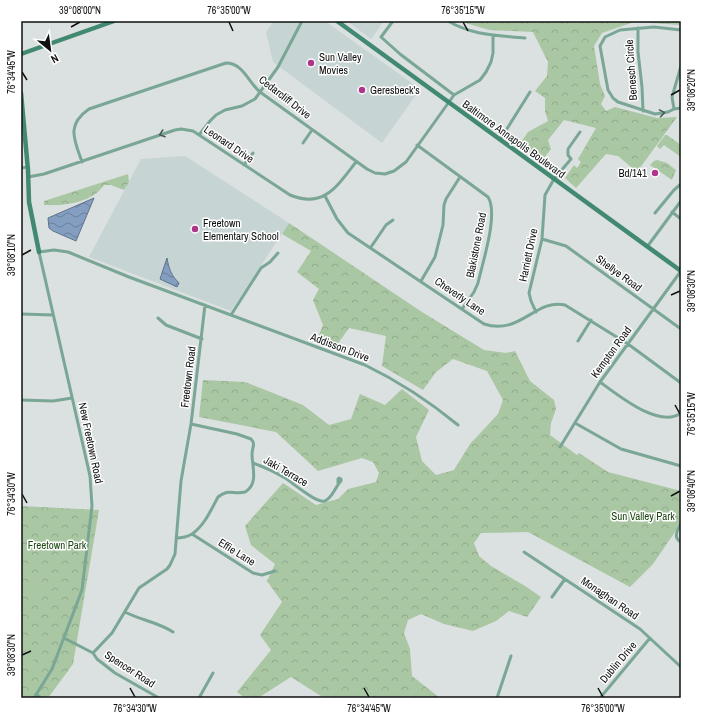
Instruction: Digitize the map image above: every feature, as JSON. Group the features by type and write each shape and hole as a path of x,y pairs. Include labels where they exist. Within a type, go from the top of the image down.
{"main road":[{"name":"Baltimore Annapolis Boulevard","path":"337,21 681,271"},
{"path":"21,54 111,22"},
{"path":"21,93 28,167 30,208 38,252"}],"street":[{"path":"199,135 216,115 225,110 249,103 255,99 278,67 302,21"},
{"path":"393,21 381,37 400,54 454,95 480,80 486,72 491,62 493,53 493,35"},
{"path":"448,21 482,35 525,38"},
{"name":"Benesch Circle","path":"638,28 638,52 643,111 618,102 613,98 608,90 604,74 600,46 605,37 620,30 638,28 667,28 681,30"},
{"path":"394,63 400,54"},
{"name":"Cedarcliff Drive","path":"82,162 75,144 73,133 79,117 90,109 226,63 231,63 240,67 260,92 367,170 375,173 385,174 401,167 454,95"},
{"path":"674,109 672,97 681,66"},
{"path":"500,140 530,92"},
{"path":"643,111 655,114 681,108"},
{"name":"Leonard Drive","path":"28,177 44,174 82,162 175,130 187,129 199,135 290,195 297,198 310,200 325,196"},
{"path":"303,142 312,130"},
{"name":"Harriett Drive","path":"536,312 529,293 542,239 545,195 554,179 571,159 568,155 568,149 580,132"},
{"name":"Blakistone Road","path":"417,145 488,197 491,203 492,210 490,229 478,284 462,309"},
{"path":"244,165 253,153"},
{"path":"325,196 338,185 356,162"},
{"path":"21,168 28,167"},
{"path":"421,280 433,262 436,254 443,225 444,205 446,199 460,177"},
{"path":"655,213 674,190 681,184"},
{"name":"Cheverly Lane","path":"325,196 343,228 484,324 498,326 513,324 549,306 560,303 570,307 628,344 681,383"},
{"path":"647,246 681,201"},
{"path":"672,212 681,219"},
{"path":"371,247 386,225 393,220"},
{"name":"Shellye Road","path":"542,239 566,246 681,329"},
{"path":"38,252 54,250 68,252 129,277 205,305"},
{"name":"New Freetown Road","path":"38,252 90,476 92,506 82,590 64,638"},
{"path":"231,315 261,268 270,262 278,253"},
{"name":"Kempton Road","path":"560,447 600,382 681,271"},
{"name":"Addisson Drive","path":"205,305 372,368 437,407 458,425"},
{"name":"Freetown Road","path":"92,653 112,633 139,588 161,574 170,565 175,554 181,481 191,424 205,305"},
{"path":"21,314 53,315"},
{"path":"158,318 166,325 202,339"},
{"path":"578,341 590,320"},
{"path":"600,382 640,410 667,417 674,417 681,413"},
{"path":"21,400 53,401 72,398"},
{"path":"575,423 617,448 681,466"},
{"name":"Jaki Terrace","path":"191,424 237,434 251,439 254,444 252,455 254,463 284,478 302,491 321,501 325,501 330,498 338,483"},
{"path":"176,538 192,534 203,522 221,495 227,492 242,493 250,488 254,480 254,463"},
{"path":"681,524 676,531 676,537 678,541 681,542"},
{"name":"Effie Lane","path":"192,534 253,572 262,575 275,571"},
{"name":"Monaghan Road","path":"524,552 632,624 650,638 681,667"},
{"path":"552,597 565,579"},
{"path":"125,612 161,625 173,632"},
{"path":"34,698 52,669 64,638 92,653"},
{"name":"Dublin Drive","path":"600,698 650,638"},
{"name":"Spencer Road","path":"92,653 97,659 115,673 159,698"},
{"path":"497,698 511,656"},
{"path":"198,698 213,673"},
{"path":"36,694 41,698"}],"shaded area":[{"path":"274,21 325,21 420,89 382,143 273,62 266,32"},
{"path":"347,21 384,21 371,39"},
{"name":"Freetown Elementary School","path":"185,156 289,223 231,311 89,257 141,159"}],"green space":[{"path":"459,21 681,21 681,25 634,22 602,33 594,46 600,84 605,96 601,104 606,111 615,107 657,118 677,117 637,172 618,156 606,154 576,188 565,178 574,165 577,168 581,162 578,159 596,128 564,120 548,140 551,149 541,162 519,145 528,132 548,121 545,111 545,98 535,91 547,76 548,62 533,32 489,30"},
{"path":"665,135 681,145 681,157 664,145 660,149 657,146"},
{"path":"657,160 667,163 676,170 672,180 650,165"},
{"path":"128,174 129,182 124,190 111,185 104,185 99,191 85,200 69,204 44,205 44,201"},
{"name":"Sun Valley Park","path":"289,223 422,312 484,350 506,353 515,351 530,381 554,400 556,409 551,423 550,435 577,455 579,453 608,472 681,491 681,523 653,564 630,587 528,532 481,533 474,543 479,556 491,566 541,597 527,617 509,611 496,621 473,631 444,624 421,614 408,620 404,633 410,649 412,676 440,698 324,698 291,677 258,698 245,698 237,692 271,650 260,635 282,602 267,581 275,564 251,545 245,526 283,483 316,505 338,499 348,489 376,482 379,473 373,462 362,458 318,471 276,432 199,417 203,380 245,382 303,405 329,425 351,419 360,394 385,405 402,389 429,410 416,437 422,461 436,475 454,470 470,444 498,414 503,400 487,371 453,359 436,372 423,390 382,366 386,336 349,328 334,349 316,342 323,325 313,300 319,289 297,272 311,251 282,234"},
{"name":"Freetown Park","path":"21,506 99,510 73,664 48,698 21,698"},
{"path":"30,579 41,582 44,586 40,594 35,596 27,592"},
{"path":"28,645 38,649 31,668 21,665"}],"water":[{"path":"94,198 76,241 49,228 48,218"},
{"path":"167,258 171,272 179,283 177,287 160,279"}],"place":[{"name":"Sun Valley Movies","path":"311,63"},
{"name":"Geresbeck's","path":"362,90"},
{"name":"Bd/141","path":"655,173"},
{"name":"Freetown Elementary School","path":"195,229"}]}
